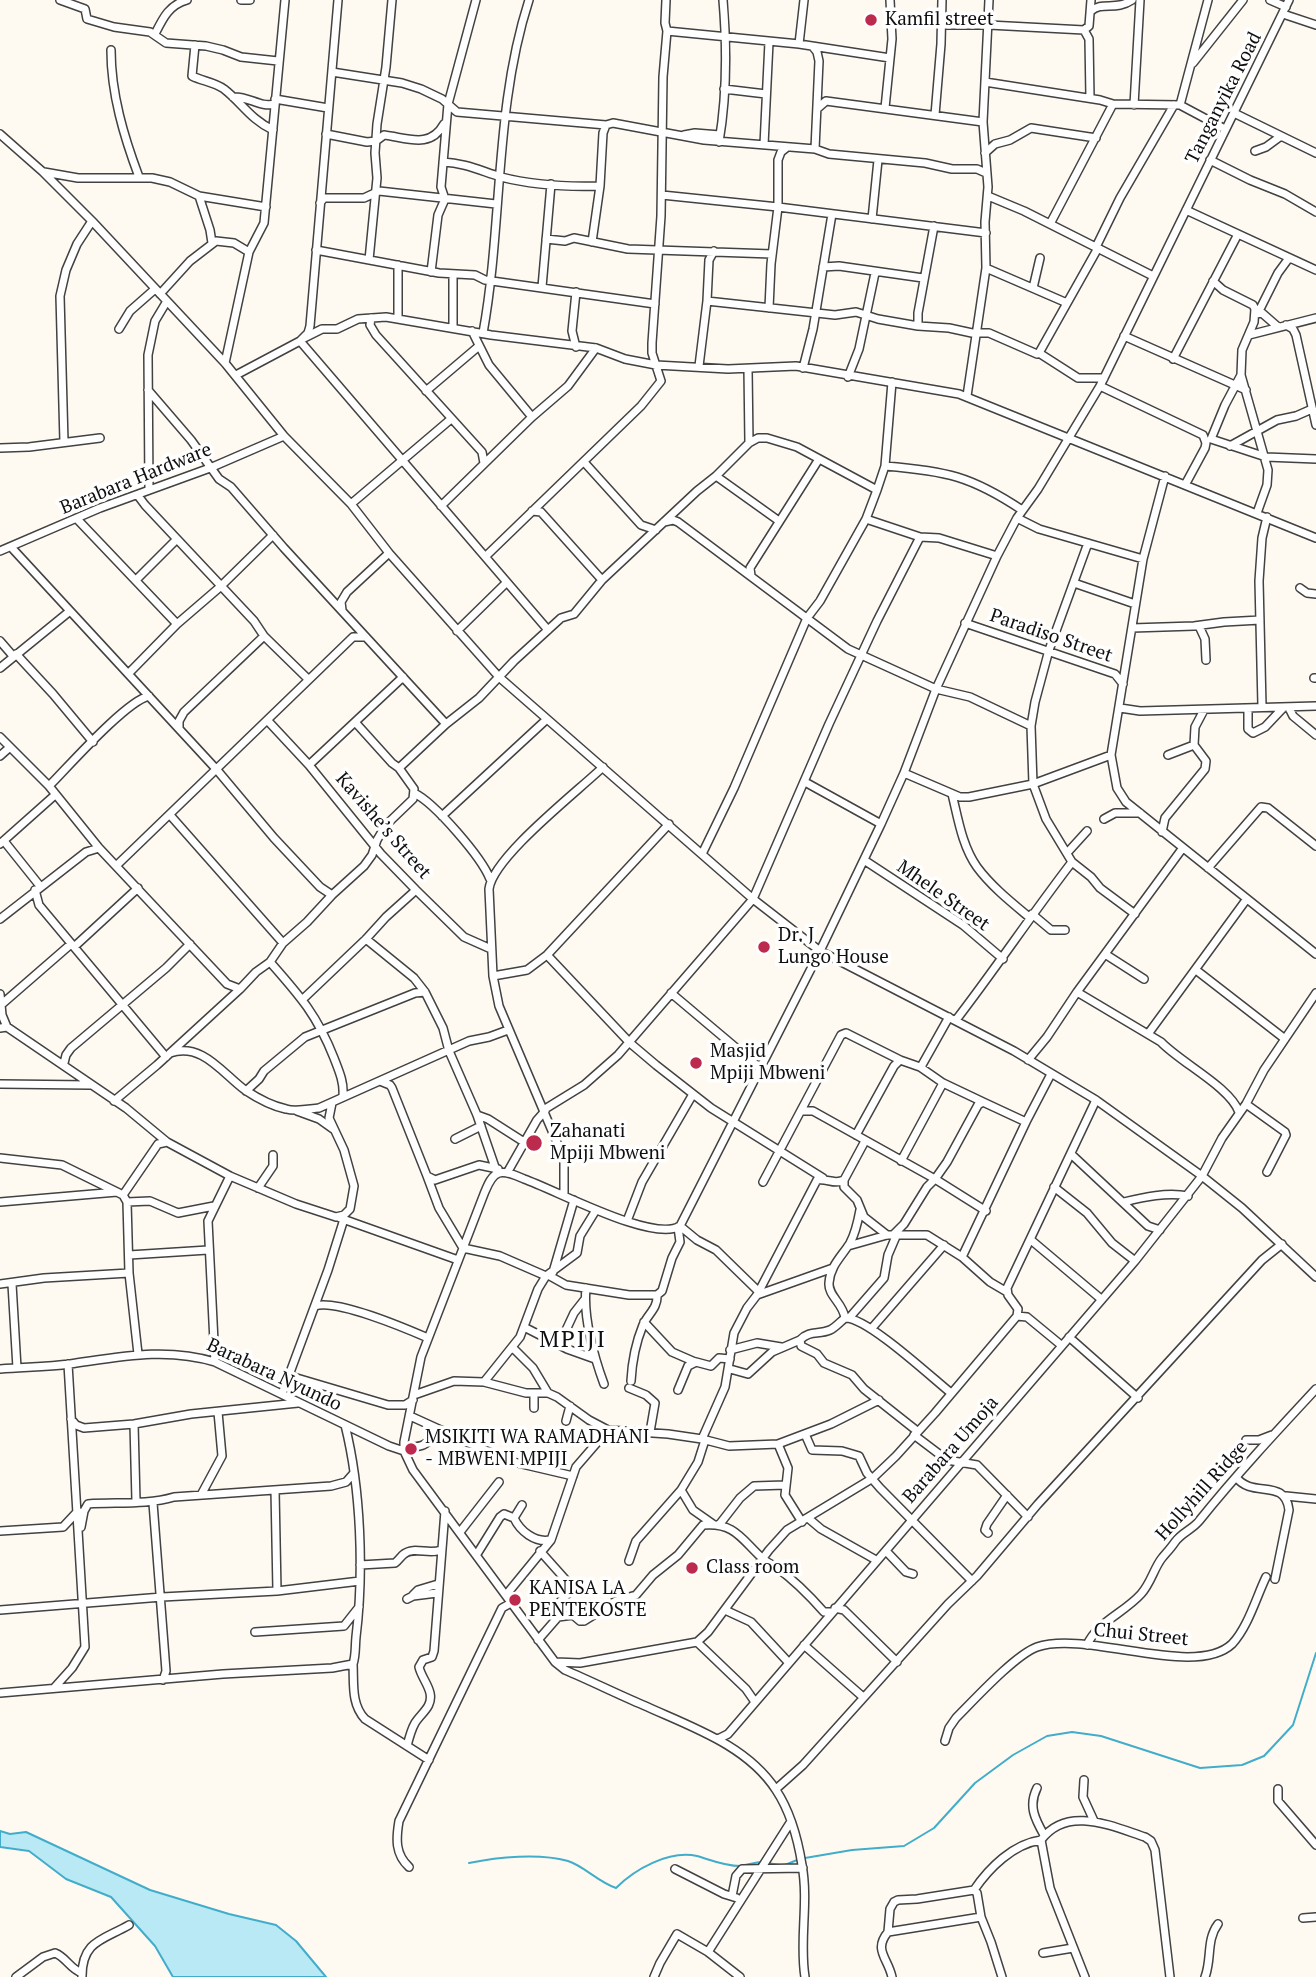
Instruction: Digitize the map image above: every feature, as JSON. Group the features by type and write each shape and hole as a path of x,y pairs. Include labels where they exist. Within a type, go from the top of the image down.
{"street":[{"path":"60,0 85,9 86,18 90,20 155,34 166,43 195,45 223,50 241,57 278,61"},
{"path":"155,34 169,10 178,2 187,0"},
{"path":"241,0 250,0"},
{"path":"225,363 249,252 263,227 285,0"},
{"path":"302,339 310,326 338,0"},
{"path":"369,260 376,141 392,0"},
{"path":"445,199 441,187 448,104 476,0"},
{"path":"483,333 491,281 504,116 529,0"},
{"path":"486,556 647,400 659,384 660,374 652,353 652,343 660,249 666,0"},
{"path":"720,138 726,36 723,0"},
{"path":"799,44 804,0"},
{"path":"885,108 892,24 890,0"},
{"path":"935,115 943,25 942,0"},
{"path":"967,396 986,268 988,196 983,121 989,0"},
{"path":"943,25 1084,30 1089,26 1091,0"},
{"path":"1090,12 1099,6 1123,6 1132,0"},
{"path":"1134,105 1140,0"},
{"path":"1039,353 1097,248 1120,198 1177,105 1191,66 1208,0"},
{"path":"1191,66 1243,0"},
{"path":"1270,0 1316,25"},
{"name":"Tanganyika Road","path":"650,1432 655,1403 630,1385 632,1366 644,1322 657,1305 657,1295 662,1291 680,1242 679,1227 864,860 904,773 936,689 997,556 1017,518 1102,382 1286,7"},
{"path":"1084,30 1089,39 1090,98"},
{"path":"667,31 799,44 821,51 890,58"},
{"path":"764,145 769,41"},
{"path":"195,45 192,76 211,81 233,97 254,118 273,130"},
{"path":"111,51 115,97 139,177"},
{"path":"815,149 821,51"},
{"path":"332,72 421,89 457,112 606,125 626,124 680,136 815,149 829,154 925,163 952,169 977,169 986,173"},
{"path":"985,82 1113,104 1177,105 1226,129"},
{"path":"724,89 766,94"},
{"path":"818,93 821,99 826,101 983,121"},
{"path":"233,97 244,97 265,106 275,102 328,108"},
{"path":"818,107 826,101"},
{"path":"1050,224 1113,104"},
{"path":"1234,113 1316,153"},
{"path":"326,134 367,142 376,141 384,135 419,140 433,138 446,120"},
{"path":"592,242 600,186 603,132 606,125"},
{"path":"985,153 995,144 1010,140 1031,128 1096,138"},
{"path":"0,134 92,221 236,374 284,436 351,505 389,553 499,677 753,899 820,951 952,1018 1096,1100 1242,1208 1316,1277"},
{"path":"1255,151 1281,136"},
{"path":"769,308 778,207 779,156 774,146"},
{"path":"779,156 787,148"},
{"path":"872,219 878,160"},
{"path":"1210,160 1285,194 1316,212"},
{"path":"443,162 468,165 498,176 551,184 600,186"},
{"path":"43,172 78,178 139,177 170,182 199,196 266,207"},
{"path":"542,287 551,184"},
{"path":"320,204 324,198 364,198 375,192 392,191 496,204"},
{"path":"662,195 986,233"},
{"path":"199,196 212,243"},
{"path":"988,196 1153,276"},
{"path":"431,272 440,207 445,199"},
{"path":"1186,210 1316,270"},
{"path":"803,368 832,214"},
{"path":"64,442 60,296 66,270 77,244 92,221"},
{"path":"918,326 923,278 934,226"},
{"path":"1173,359 1238,234"},
{"path":"545,239 565,241 574,238 615,247 702,250 712,254 772,254"},
{"path":"118,329 130,311 158,291 212,243 220,240 234,243 249,252"},
{"path":"316,250 431,272 475,275 491,281 655,304"},
{"path":"699,366 712,254"},
{"path":"1033,288 1040,258"},
{"path":"1257,513 1267,485 1266,457 1241,375 1242,350 1257,314 1278,273 1289,258"},
{"path":"398,265 398,318"},
{"path":"822,267 923,278"},
{"path":"986,268 1067,303"},
{"path":"848,377 859,349 875,273"},
{"path":"453,275 453,327"},
{"path":"1213,281 1223,290 1252,305 1257,314 1293,329 1316,425"},
{"path":"576,292 572,331 576,347"},
{"path":"149,490 148,355 155,321 167,301"},
{"path":"707,301 835,315 856,312 918,326 989,333 1029,353 1039,353 1078,378 1102,382 1203,435 1205,448 1198,466 1185,485"},
{"path":"371,318 370,325 376,335 482,452 484,463"},
{"path":"236,374 322,329 337,328 358,319 371,318 398,318 596,348 625,359 656,365 748,369 789,366 803,368 967,396 1316,538"},
{"path":"1250,335 1316,318"},
{"path":"1296,335 1302,321"},
{"path":"472,331 495,372 532,417"},
{"path":"1124,336 1246,390"},
{"path":"302,339 402,461 548,630"},
{"path":"426,391 479,345"},
{"path":"441,506 532,417 568,386 596,348"},
{"path":"660,374 672,365"},
{"path":"749,386 764,368"},
{"path":"748,369 749,443"},
{"path":"1241,375 1211,437 1214,442 1266,457 1295,460 1316,458"},
{"path":"702,853 734,788 807,618 866,519 885,466 892,382"},
{"path":"148,390 199,450 210,468 231,487 446,724"},
{"path":"1230,446 1277,420 1314,411"},
{"path":"351,505 452,419"},
{"path":"750,433 758,438"},
{"name":"Barabara Hardware","path":"0,551 284,436"},
{"path":"0,448 34,447 100,438"},
{"path":"399,768 446,724 479,698 561,618 574,614 602,580 749,443 758,438 767,438 797,447 877,490"},
{"path":"482,452 496,452"},
{"path":"746,569 818,459"},
{"path":"584,462 641,524 656,530"},
{"path":"885,466 946,472 963,477 994,491 1023,510"},
{"path":"716,476 779,521"},
{"path":"1165,477 1143,559 1111,755 1117,788 1126,802 1182,849 1316,954"},
{"path":"140,494 141,500 254,621 264,636 308,679"},
{"path":"532,511 541,512 602,580"},
{"path":"1262,706 1262,538 1267,517"},
{"path":"1017,518 1039,529 1143,559"},
{"path":"77,519 177,624"},
{"path":"866,519 920,537 939,538 997,556"},
{"path":"663,522 678,522 746,569 751,577 848,649 936,689 970,697 1031,726"},
{"path":"129,673 272,535"},
{"path":"805,1977 803,1957 806,1902 803,1868 797,1843 776,1789 746,1759 718,1739 565,1670 555,1662 413,1470 404,1449 428,1338 493,1175 500,1171 524,1142 545,1110 584,1085 630,1044 753,899 877,621 920,537"},
{"path":"136,580 177,540"},
{"path":"1088,543 1049,650 1035,702 1031,726 1033,784 1046,819 1072,862 1100,888 1135,914"},
{"path":"11,547 217,770 274,838 320,887 332,895"},
{"path":"329,596 342,596 389,553"},
{"path":"457,631 506,583"},
{"path":"1074,583 1135,604"},
{"path":"1300,588 1307,593 1316,594"},
{"path":"342,611 341,602 347,592"},
{"path":"0,668 70,611"},
{"path":"1132,628 1199,626 1260,620"},
{"name":"Paradiso Street","path":"965,623 1115,674 1123,684"},
{"path":"117,864 268,721 308,679 339,654 353,638 354,624"},
{"path":"1199,626 1205,639 1206,660"},
{"path":"168,717 180,716 264,636"},
{"path":"353,638 366,637"},
{"path":"0,641 54,694 93,743"},
{"path":"1115,674 1125,669"},
{"path":"309,765 403,677"},
{"path":"136,701 139,685"},
{"path":"48,786 113,721 136,701 149,696"},
{"path":"1120,708 1140,711 1316,706"},
{"path":"1248,708 1248,729 1253,733 1265,727 1286,708"},
{"path":"1286,708 1316,735"},
{"path":"1162,832 1166,818 1205,769 1206,761 1194,745 1195,727 1204,709"},
{"path":"179,729 180,716"},
{"path":"442,816 547,719"},
{"name":"Kavishe’s Street","path":"268,721 416,890 464,937 491,949"},
{"path":"114,1101 270,962 283,943 364,866 383,829 413,799 414,789 399,768 355,722"},
{"path":"0,737 48,786 99,848 117,864 227,984 240,989"},
{"path":"1168,755 1194,745"},
{"path":"0,756 9,748"},
{"path":"904,773 952,794 969,797 1033,784 1111,755"},
{"path":"490,879 534,830 603,767"},
{"path":"805,782 881,824"},
{"path":"414,793 442,816 485,866 490,879 493,976 508,1030 564,1159 564,1194"},
{"path":"952,794 964,839 977,867 1003,895 1031,916 1051,930 1065,930"},
{"path":"55,795 2,843 38,888 39,905 122,1006 168,1055"},
{"path":"1208,868 1261,807 1268,808 1316,846"},
{"path":"1104,819 1115,813 1141,813"},
{"path":"170,815 283,943"},
{"path":"493,976 527,970 547,956 669,824"},
{"path":"1067,853 1087,831"},
{"path":"0,919 86,852 99,848"},
{"path":"1028,1060 1182,849"},
{"path":"372,855 381,853"},
{"name":"Mhele Street","path":"864,860 963,925 1003,959"},
{"path":"920,1067 952,1018 1003,959 1031,916 1072,862"},
{"path":"485,866 498,867"},
{"path":"2,1004 138,888"},
{"path":"303,999 416,890"},
{"path":"1148,1034 1246,900"},
{"path":"481,945 491,935"},
{"path":"366,939 414,978 425,992 443,1028 449,1051 500,1171"},
{"path":"64,1063 71,1048 190,944"},
{"path":"1105,954 1144,979"},
{"path":"547,956 630,1044 693,1094 732,1122 823,1178 835,1183 844,1180"},
{"path":"270,962 303,999 323,1029 344,1086 343,1095"},
{"path":"1196,970 1285,1039"},
{"path":"246,1091 305,1037 415,993 425,992"},
{"path":"1077,992 1148,1034 1227,1094 1239,1112"},
{"path":"671,993 760,1068"},
{"name":"Barabara Umoja","path":"718,1739 728,1734 1188,1196 1246,1104 1264,1070 1316,993"},
{"path":"0,994 4,1027 64,1063 136,1115 161,1140 230,1176 296,1204 356,1222 458,1260"},
{"path":"295,1110 319,1108 469,1041 508,1030"},
{"path":"763,1182 841,1035 846,1033 920,1067 943,1083 1026,1122"},
{"path":"183,1041 188,1041 246,1091 282,1108 319,1119 334,1129"},
{"path":"168,1055 176,1051 198,1052"},
{"path":"856,1135 894,1066 900,1060"},
{"path":"962,1257 1051,1074"},
{"path":"392,1076 390,1085 426,1176 433,1183 439,1208 463,1248 500,1256 549,1274 566,1285 629,1295 657,1295"},
{"path":"380,1081 390,1085"},
{"path":"901,1161 943,1083"},
{"path":"0,1084 92,1085"},
{"path":"344,1086 355,1090"},
{"path":"628,1222 642,1182 693,1094"},
{"path":"1007,1292 1096,1100"},
{"path":"807,1102 813,1111 935,1179 986,1211"},
{"path":"730,1369 748,1374 772,1352 798,1343 810,1332 831,1330 848,1318 884,1278 893,1234 904,1224 927,1186 935,1179 954,1151 974,1111 983,1102"},
{"path":"282,1394 315,1306 321,1300 340,1218 349,1209 354,1193 353,1178 329,1115 332,1103"},
{"path":"1246,1104 1286,1135 1267,1172"},
{"path":"319,1108 329,1115"},
{"path":"802,1111 813,1111"},
{"path":"477,1115 524,1142"},
{"path":"455,1139 481,1126"},
{"path":"138,1354 122,1196 161,1140"},
{"path":"865,1141 844,1180 845,1189 857,1200 864,1217 893,1234"},
{"path":"1071,1154 1148,1226 1160,1230"},
{"path":"258,1188 272,1166 273,1155"},
{"path":"0,1158 62,1165 122,1196"},
{"path":"433,1183 479,1165 564,1194 628,1222 667,1231 679,1227 716,1250 757,1293"},
{"path":"215,1363 208,1221 230,1176"},
{"path":"629,1561 636,1541 681,1490 698,1462 704,1439 726,1387 734,1333 800,1214 811,1187 823,1178"},
{"path":"1054,1187 1087,1213 1112,1242 1135,1261"},
{"path":"1124,1202 1166,1194 1188,1196"},
{"path":"0,1202 122,1196 150,1201 178,1213 214,1206"},
{"path":"549,1274 574,1199"},
{"path":"349,1209 356,1222"},
{"path":"484,1382 513,1348 538,1289 549,1274 577,1253 580,1236 596,1210"},
{"path":"860,1210 848,1246 833,1268 830,1288 848,1318 872,1328 951,1393"},
{"path":"848,1246 893,1234 927,1235 962,1257 990,1282 1007,1292 1019,1315 1037,1324 1061,1345"},
{"path":"1031,1240 1101,1299"},
{"path":"776,1789 803,1765 1262,1260 1282,1244"},
{"path":"872,1328 944,1245"},
{"path":"130,1255 208,1250"},
{"path":"757,1293 833,1268"},
{"path":"0,1284 44,1278 129,1273"},
{"path":"12,1284 17,1368"},
{"path":"586,1288 585,1299 595,1359 604,1384"},
{"path":"559,1345 574,1313 585,1299"},
{"path":"321,1300 428,1338"},
{"path":"555,1662 580,1663 697,1642 787,1530 873,1478 1019,1315"},
{"path":"644,1322 672,1352 711,1366 719,1359 757,1343 781,1347"},
{"path":"524,1327 595,1359"},
{"path":"1069,1337 1138,1398"},
{"path":"798,1343 817,1354 824,1363 852,1375 864,1389 943,1458 976,1465 1028,1517"},
{"path":"513,1348 534,1368 548,1393"},
{"name":"Barabara Nyundo","path":"0,1368 68,1364 138,1354 192,1355 215,1363 389,1446 404,1449"},
{"path":"678,1390 686,1368 696,1362"},
{"path":"54,1689 85,1647 68,1364"},
{"path":"290,1376 388,1405 405,1405 430,1388 458,1380 484,1382 557,1396 589,1420 608,1430 704,1439 729,1446 778,1444 879,1400"},
{"name":"Hollyhill Ridge","path":"1087,1645 1098,1628 1129,1607 1143,1592 1154,1576 1161,1558 1197,1524 1227,1485 1316,1389"},
{"path":"534,1393 534,1408"},
{"path":"71,1419 82,1428 299,1403"},
{"path":"566,1422 570,1406"},
{"path":"201,1495 222,1456 218,1412"},
{"path":"410,1416 509,1461 573,1476"},
{"path":"134,1424 136,1501"},
{"path":"345,1425 354,1474 360,1565 360,1606 354,1664 355,1699 359,1713 365,1719 429,1760"},
{"path":"409,1867 403,1862 396,1838 403,1812 502,1608 551,1540 573,1476 583,1457 608,1430"},
{"path":"404,1449 426,1446 445,1431"},
{"path":"349,1443 360,1432"},
{"path":"805,1434 812,1450 854,1453 859,1457 873,1478 972,1581"},
{"path":"1246,1440 1259,1440 1274,1435"},
{"path":"778,1444 788,1468 785,1485 787,1499 805,1520 876,1560"},
{"path":"79,1530 88,1504 136,1501 153,1503 174,1497 341,1485 354,1474"},
{"path":"1236,1477 1245,1487 1272,1490 1286,1496 1315,1497"},
{"path":"460,1532 499,1482"},
{"path":"538,1640 558,1618 573,1615 584,1621 616,1601 636,1595 653,1575 678,1555 703,1525 716,1524 754,1486 785,1485"},
{"path":"275,1490 277,1591"},
{"path":"681,1490 693,1510 740,1535 763,1560 800,1587 829,1613 844,1610 897,1662"},
{"path":"988,1533 985,1530 987,1524 1007,1495"},
{"name":"Chui Street","path":"944,1741 956,1718 1015,1662 1037,1647 1054,1644 1087,1645 1188,1657 1209,1656 1228,1646 1242,1630 1271,1578 1289,1510 1286,1496"},
{"path":"153,1503 162,1597 166,1671 163,1680"},
{"path":"513,1518 522,1505"},
{"path":"0,1531 63,1527 78,1511"},
{"path":"407,1746 416,1720 427,1710 431,1701 429,1688 419,1667 423,1660 432,1657 434,1651 445,1511"},
{"path":"477,1554 504,1514 513,1518 519,1530 546,1541 551,1540"},
{"path":"360,1565 396,1563 411,1551 430,1553 441,1549"},
{"path":"886,1551 905,1572 913,1574"},
{"path":"540,1552 573,1588 558,1604 558,1618"},
{"path":"0,1609 277,1591 360,1581"},
{"path":"437,1594 410,1597 418,1590 438,1584"},
{"path":"254,1632 344,1626 360,1606"},
{"path":"725,1610 751,1622 789,1663"},
{"path":"697,1642 746,1689 755,1702"},
{"path":"804,1646 863,1698"},
{"path":"0,1692 332,1668 354,1664"},
{"path":"726,1744 728,1734"},
{"path":"1084,1780 1083,1797 1094,1821"},
{"path":"1037,1788 1032,1804 1042,1838 1050,1888 1085,1977"},
{"path":"1278,1789 1278,1801 1316,1845"},
{"path":"892,1977 890,1965 881,1950 881,1943 888,1932 890,1909 898,1900 974,1890 994,1865 1042,1838 1064,1822 1086,1819 1151,1841 1155,1850 1170,1977"},
{"path":"708,1952 736,1897 760,1869 790,1823"},
{"path":"736,1897 738,1871 742,1869 803,1868"},
{"path":"675,1869 736,1897"},
{"path":"974,1890 1002,1977"},
{"path":"888,1932 981,1917"},
{"path":"1303,1918 1316,1917"},
{"path":"1205,1977 1210,1960 1209,1941 1218,1924"},
{"path":"16,1977 43,1957 55,1953 61,1955 82,1975 83,1960 91,1945 129,1926"},
{"path":"654,1977 677,1934 708,1952 740,1977"},
{"path":"1043,1953 1073,1948"}],"water":[{"path":"0,1831 10,1834 26,1832 150,1890 276,1925 296,1941 326,1977 173,1977 155,1946 111,1897 66,1879 29,1851 0,1847"}],"waterway":[{"path":"805,1858 852,1850 904,1846 934,1828 975,1783 1013,1755 1047,1736 1072,1732 1101,1736 1200,1768 1242,1765 1264,1756 1293,1725 1316,1653"},
{"path":"469,1863 518,1857 557,1859 574,1863 616,1888 643,1868 675,1856 697,1856 734,1866 762,1862"},
{"path":"785,1865 797,1860"},
{"path":"768,1863 779,1865"}],"place":[{"name":"Kamfil street","path":"871,20"},
{"name":"Dr. J Lungo House","path":"764,947"},
{"name":"Masjid Mpiji Mbweni","path":"696,1063"},
{"name":"Zahanati Mpiji Mbweni","path":"534,1143"},
{"name":"MSIKITI WA RAMADHANI - MBWENI MPIJI","path":"411,1449"},
{"name":"Class room","path":"692,1568"},
{"name":"KANISA LA PENTEKOSTE","path":"515,1600"}],"district":[{"name":"MPIJI","path":"573,1340"}]}
